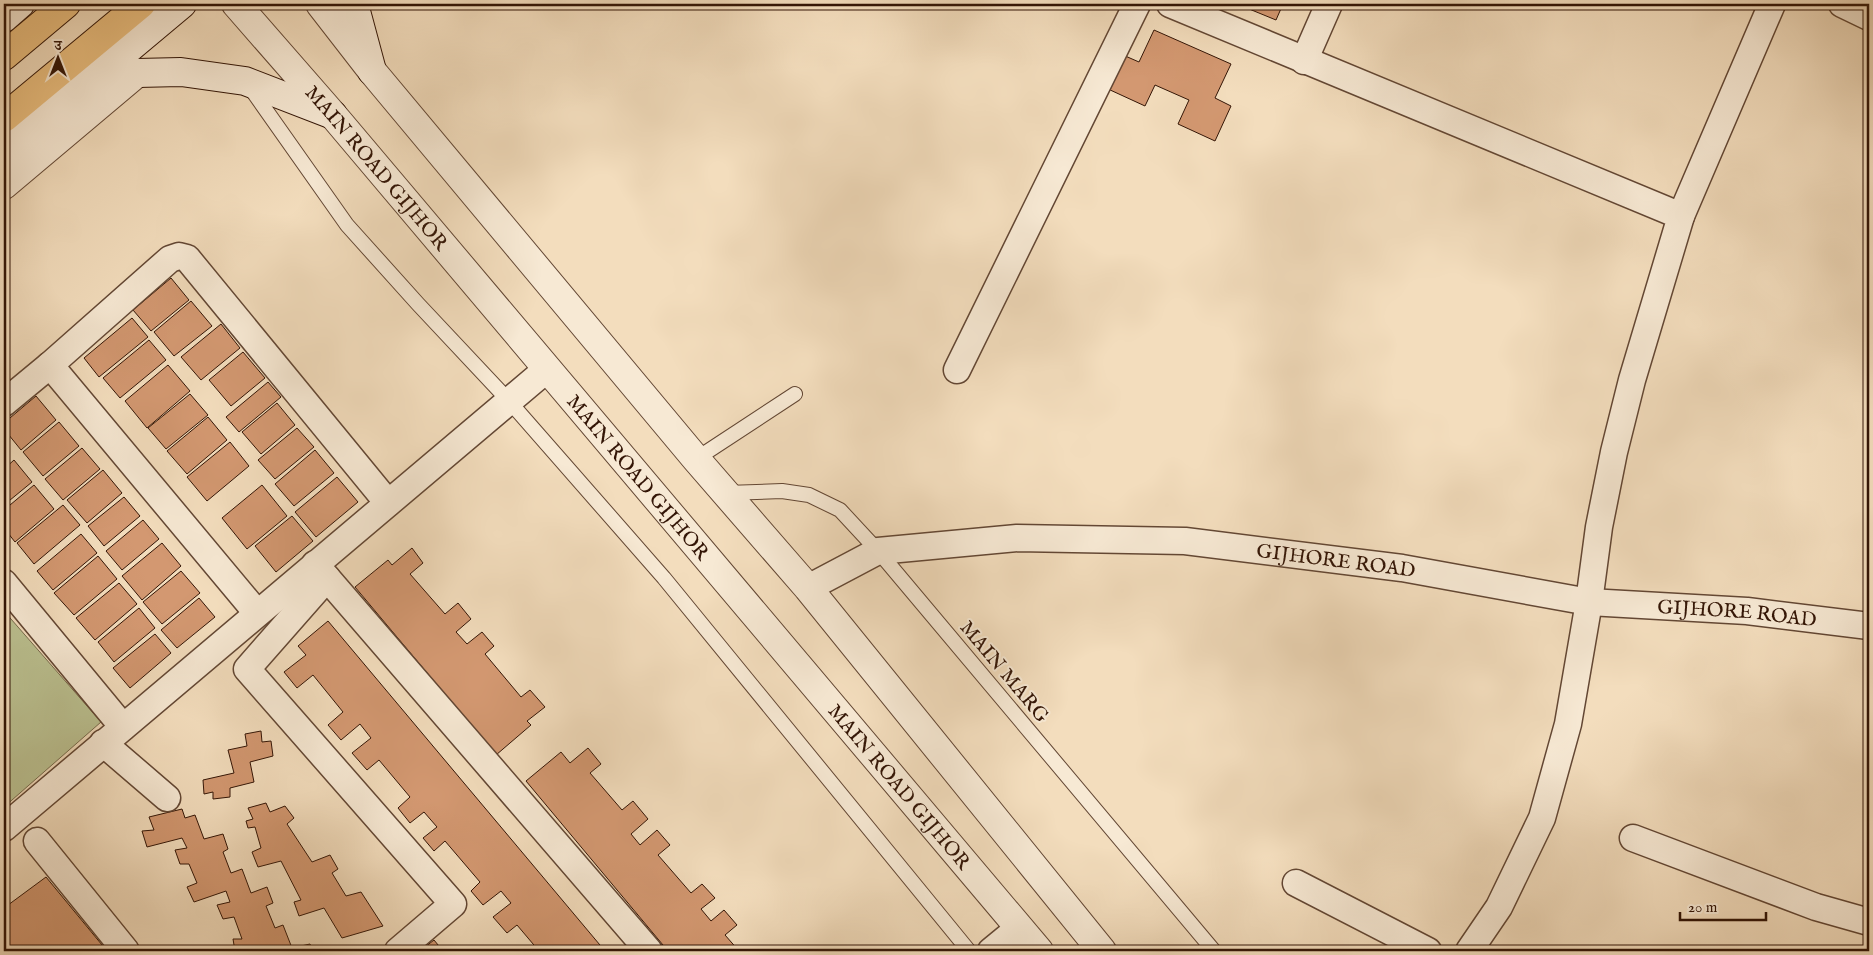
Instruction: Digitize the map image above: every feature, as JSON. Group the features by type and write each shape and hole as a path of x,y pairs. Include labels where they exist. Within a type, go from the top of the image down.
{"main road":[{"path":"4,56 66,4"},
{"path":"4,118 140,4"}],"street":[{"path":"4,152 182,4"},
{"name":"MAIN ROAD GIJHOR","path":"236,4 333,115 1039,951"},
{"path":"320,4 372,71 696,459 808,588 1102,951"},
{"path":"354,4 372,71"},
{"path":"957,370 1138,4"},
{"path":"1170,4 1681,216"},
{"path":"1304,61 1329,4"},
{"path":"1469,951 1499,907 1542,818 1568,724 1589,602 1599,527 1614,452 1632,380 1681,216 1772,4"},
{"path":"1842,4 1869,16"},
{"path":"80,89 137,73 182,72 245,81 333,115"},
{"path":"4,185 137,73"},
{"path":"4,403 170,259 178,256 187,258 388,503"},
{"path":"50,365 258,614"},
{"path":"398,951 454,904 247,669 321,571 388,503 548,369"},
{"name":"GIJHORE ROAD","path":"808,588 878,551 1017,538 1185,541 1402,568 1589,602 1747,611 1869,626"},
{"path":"4,828 258,614 321,571"},
{"path":"321,571 649,951"},
{"path":"4,583 113,735 167,798"},
{"path":"1633,838 1816,907 1869,922"},
{"path":"37,841 126,951"},
{"path":"1296,883 1428,951"},
{"path":"991,951 1019,928"}],"lane":[{"path":"245,81 347,225 509,401 664,578 969,951"},
{"path":"696,459 795,394"},
{"name":"MAIN MARG","path":"725,493 782,491 809,495 840,510 878,551 1214,951"}],"green space":[{"path":"4,611 101,722 4,807"}],"building":[{"path":"1237,4 1283,4 1276,20"},
{"path":"1154,30 1231,64 1215,98 1231,106 1215,141 1178,124 1189,100 1155,85 1145,106 1108,89 1123,55 1139,62"},
{"path":"171,278 189,300 151,331 133,310"},
{"path":"191,301 212,326 174,356 154,332"},
{"path":"132,318 148,337 99,377 84,358"},
{"path":"221,324 240,348 201,380 181,357"},
{"path":"149,340 166,360 120,398 103,378"},
{"path":"243,352 265,378 231,406 209,380"},
{"path":"168,365 190,391 147,428 125,401"},
{"path":"268,382 281,397 239,432 226,417"},
{"path":"190,394 208,415 166,449 148,428"},
{"path":"36,396 56,420 21,450 4,429 4,423"},
{"path":"277,403 295,425 261,454 242,432"},
{"path":"208,417 227,440 187,474 167,451"},
{"path":"59,422 79,446 43,476 23,452"},
{"path":"297,428 314,447 275,479 258,460"},
{"path":"230,442 249,466 207,501 187,477"},
{"path":"82,448 100,469 63,500 45,479"},
{"path":"315,450 334,473 294,506 275,484"},
{"path":"14,460 32,482 4,505 4,469"},
{"path":"103,470 122,493 87,523 67,500"},
{"path":"337,477 358,502 316,537 295,512"},
{"path":"34,485 54,509 15,542 4,528 4,510"},
{"path":"262,485 287,516 247,549 222,518"},
{"path":"124,497 140,516 104,546 88,526"},
{"path":"63,505 80,525 34,564 17,543"},
{"path":"292,516 313,541 276,572 255,546"},
{"path":"143,520 159,539 122,570 106,551"},
{"path":"81,534 97,553 53,590 37,571"},
{"path":"162,543 181,566 142,600 122,576"},
{"path":"412,548 423,563 410,574 445,614 458,603 471,619 456,632 467,644 482,632 494,646 485,654 521,697 530,690 545,707 527,721 531,725 496,755 355,587 388,560 392,565"},
{"path":"98,556 117,579 74,615 54,593"},
{"path":"181,571 200,593 162,624 143,602"},
{"path":"119,583 137,604 95,640 76,618"},
{"path":"199,598 215,617 177,648 161,630"},
{"path":"139,608 155,628 114,662 98,642"},
{"path":"328,621 605,951 539,951 517,925 507,933 493,917 511,903 501,891 483,905 471,891 480,882 445,841 434,851 423,838 437,827 424,812 410,823 398,808 410,797 379,760 367,770 352,753 371,738 360,724 341,740 328,725 343,712 313,675 297,688 284,672 306,655 298,646"},
{"path":"155,634 171,653 130,688 113,668"},
{"path":"261,731 262,742 271,741 273,756 250,762 254,782 230,788 230,797 213,799 213,792 204,794 203,780 234,773 228,750 247,746 245,734"},
{"path":"588,748 601,764 590,773 622,810 633,801 648,819 631,834 640,845 657,830 670,845 658,855 691,893 702,884 715,898 701,909 711,921 724,910 737,925 725,935 739,951 668,951 526,781 561,752 570,763"},
{"path":"266,803 270,812 285,806 294,818 287,824 312,862 330,855 338,869 332,873 346,896 361,892 383,926 342,938 324,908 299,916 294,902 301,900 281,861 258,867 252,852 261,848 255,827 248,828 246,821 253,819 248,808"},
{"path":"182,809 185,818 195,815 204,839 223,834 228,849 223,852 231,873 242,869 251,893 267,887 273,903 266,906 275,928 283,925 292,948 310,944 313,951 271,951 270,949 235,951 233,939 242,939 234,917 223,919 217,905 230,902 226,891 194,902 187,887 197,883 189,864 180,864 175,850 187,848 182,838 147,847 142,831 154,830 149,817"},
{"path":"46,877 107,951 4,951 4,908"},
{"path":"434,940 443,951 420,951"}]}
